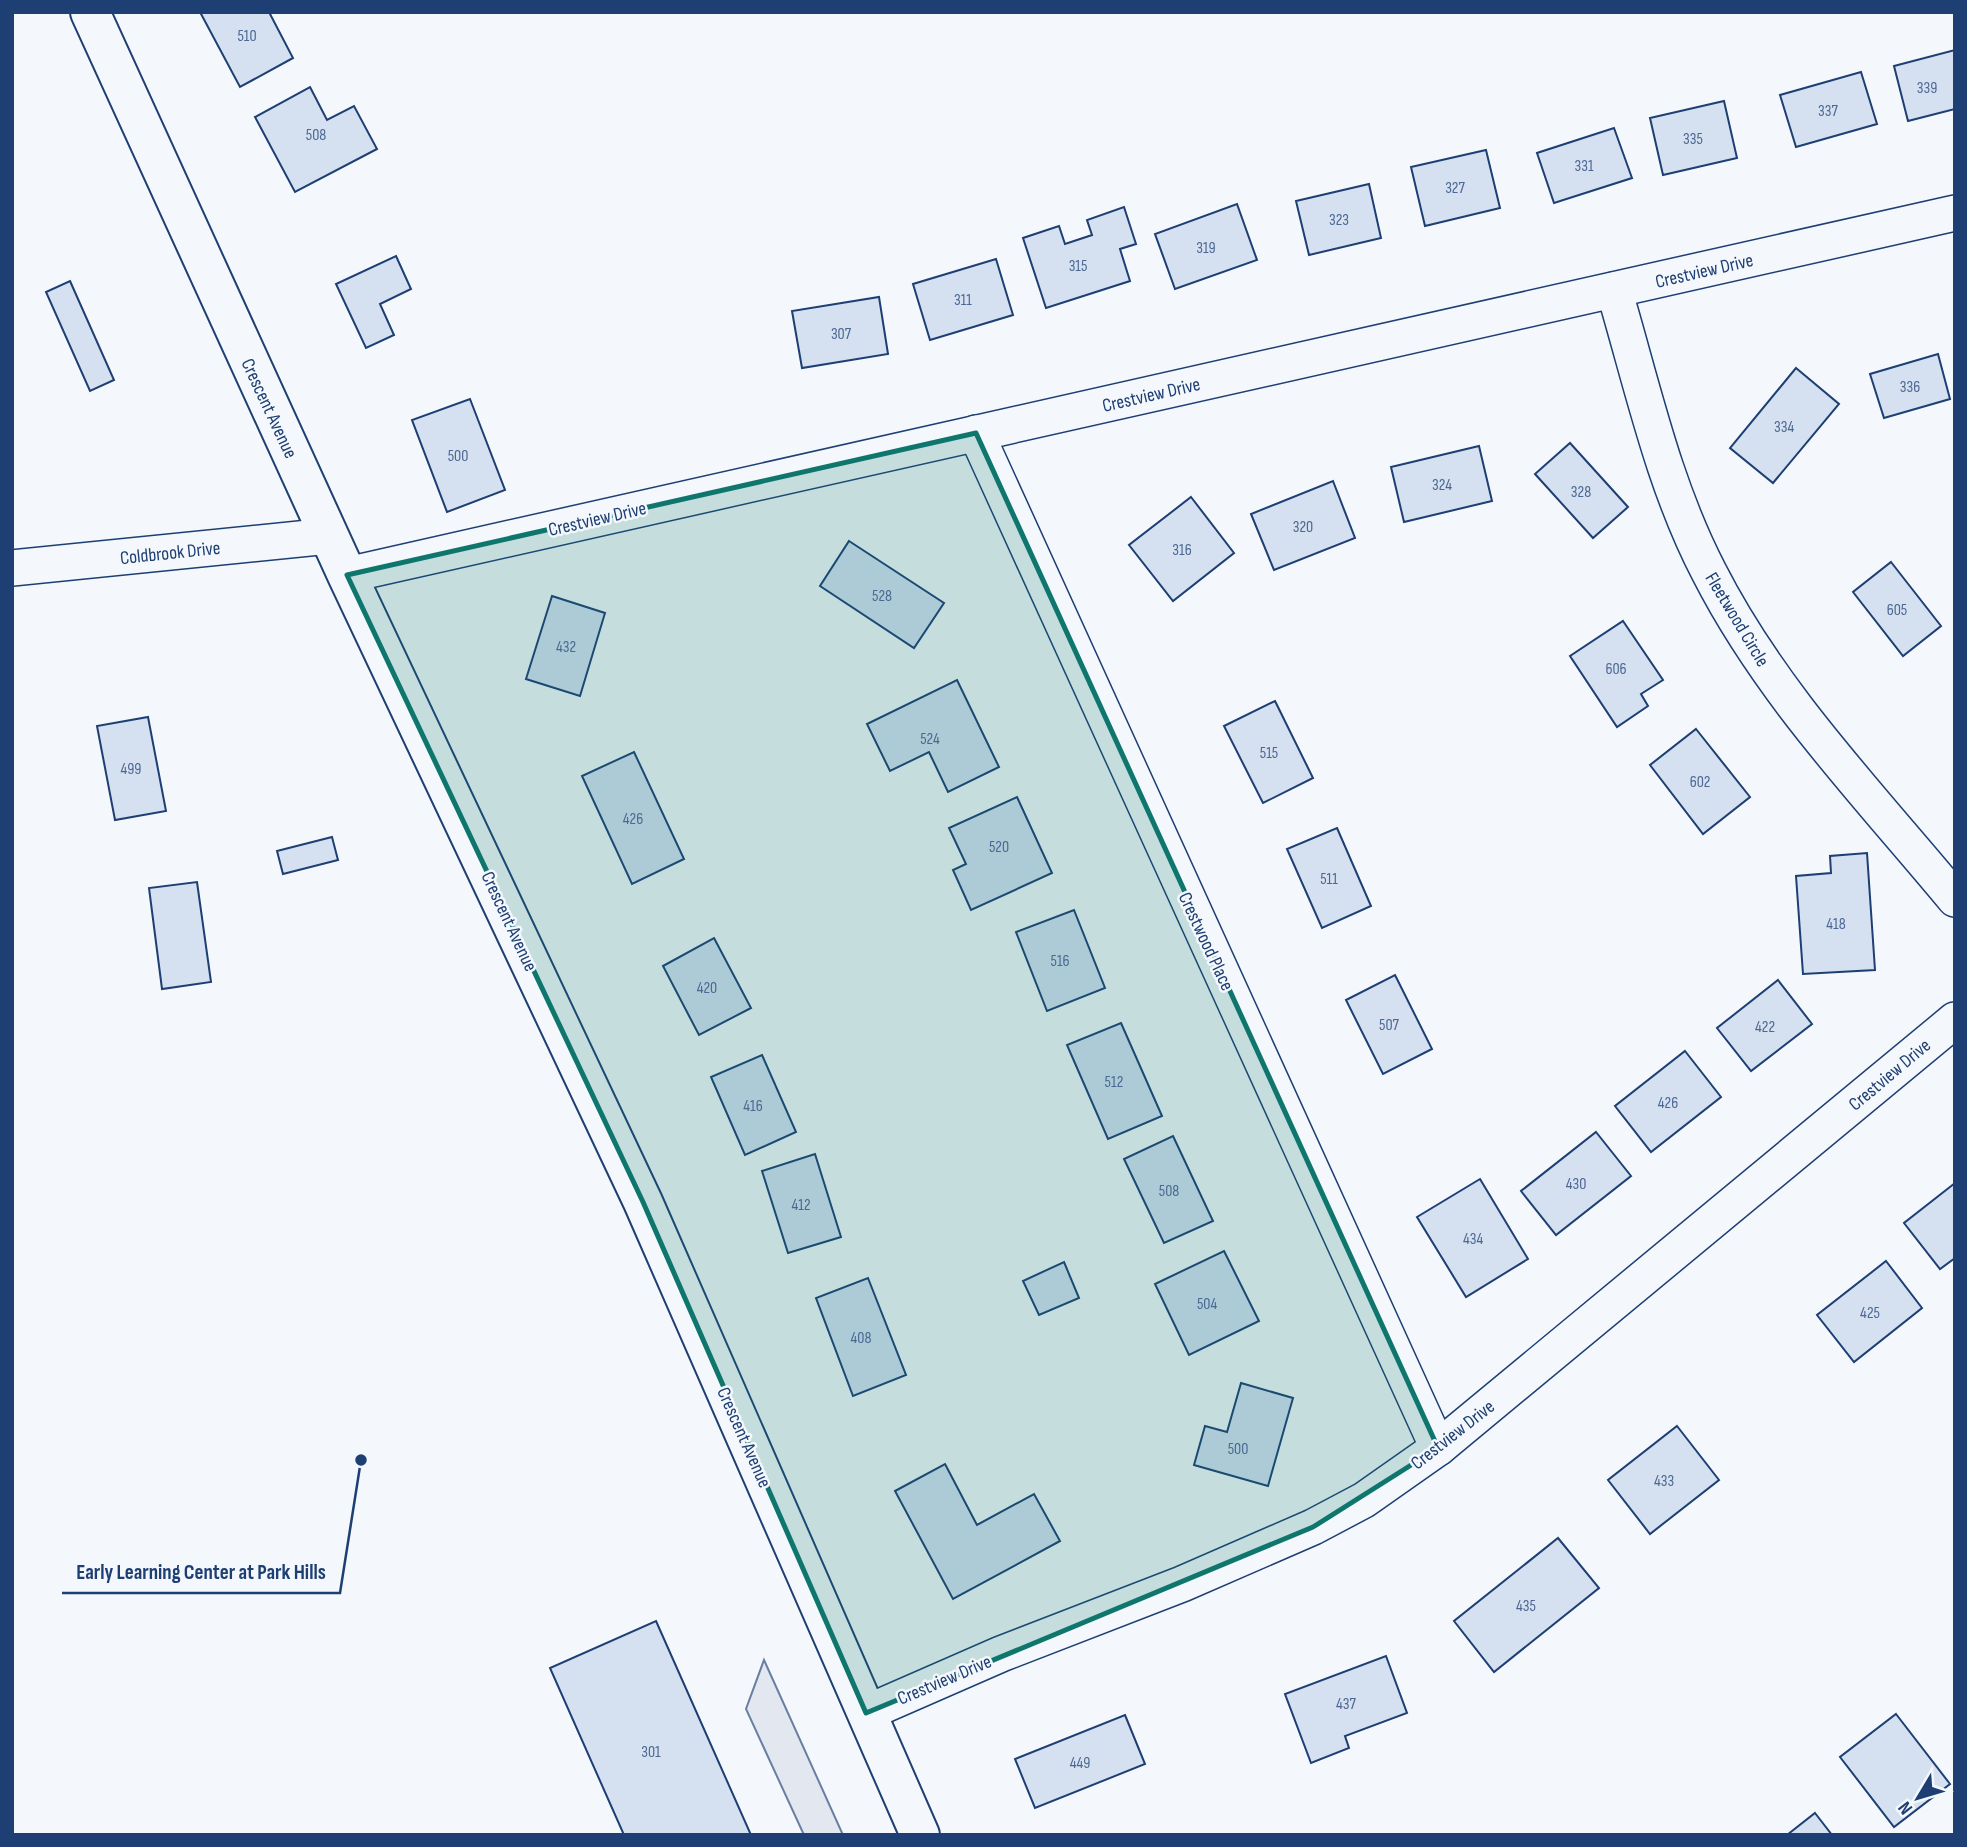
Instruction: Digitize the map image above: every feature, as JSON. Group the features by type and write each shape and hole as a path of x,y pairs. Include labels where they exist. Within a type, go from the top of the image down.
{"street":[{"name":"Crescent Avenue","path":"90,12 346,575 643,1202 920,1835"},
{"name":"Crestview Drive","path":"346,575 1955,213"},
{"name":"Fleetwood Circle","path":"1614,290 1671,485 1709,573 1751,646 1792,704 1955,899"},
{"name":"Crestwood Place","path":"976,433 1438,1448"},
{"name":"Coldbrook Drive","path":"12,568 329,536"},
{"name":"Crestview Drive","path":"866,1713 1001,1654 1182,1584 1313,1527 1364,1500 1438,1448 1955,1020"}],"highlighted area":[{"path":"976,433 1438,1448 1313,1527 866,1713 643,1202 347,575"}],"shaded area":[{"path":"764,1660 843,1835 804,1835 746,1709"}],"building":[{"path":"200,12 269,12 293,58 240,87"},
{"path":"1955,50 1955,109 1908,121 1894,66"},
{"path":"1861,72 1877,124 1796,147 1780,95"},
{"path":"310,87 327,120 354,106 377,149 295,192 255,117"},
{"path":"1724,101 1737,158 1663,175 1650,118"},
{"path":"1614,128 1632,178 1554,203 1537,153"},
{"path":"1486,150 1500,208 1425,226 1411,167"},
{"path":"1369,184 1381,238 1309,255 1296,201"},
{"path":"1237,204 1257,260 1175,289 1155,234"},
{"path":"1124,207 1136,244 1120,249 1130,281 1046,308 1023,238 1059,226 1065,244 1092,235 1087,220"},
{"path":"396,256 411,289 380,304 394,335 366,348 336,284"},
{"path":"996,259 1013,315 930,340 913,284"},
{"path":"70,281 114,380 90,391 46,292"},
{"path":"879,297 888,354 802,368 792,311"},
{"path":"1938,354 1950,399 1884,418 1870,374"},
{"path":"1796,368 1839,404 1773,483 1730,448"},
{"path":"470,399 505,490 447,512 412,420"},
{"path":"1570,443 1628,507 1593,538 1535,474"},
{"path":"1479,446 1492,501 1404,522 1391,467"},
{"path":"1333,481 1355,538 1274,570 1251,514"},
{"path":"1191,497 1234,553 1173,601 1129,545"},
{"path":"849,541 944,603 914,648 820,586"},
{"path":"1891,562 1941,626 1903,656 1853,592"},
{"path":"552,596 605,613 580,696 526,679"},
{"path":"1623,621 1663,680 1641,694 1648,706 1617,727 1570,656"},
{"path":"957,680 999,767 948,792 929,752 890,771 867,724"},
{"path":"1275,701 1313,778 1263,803 1224,726"},
{"path":"148,717 166,811 115,820 97,726"},
{"path":"1696,729 1750,797 1703,834 1650,765"},
{"path":"634,752 684,859 632,884 582,776"},
{"path":"1017,797 1052,873 971,910 953,870 966,864 949,828"},
{"path":"1337,828 1371,906 1322,928 1287,849"},
{"path":"332,837 338,860 283,874 277,851"},
{"path":"1867,853 1875,970 1803,974 1796,876 1831,873 1830,856"},
{"path":"197,882 211,982 162,989 149,888"},
{"path":"1074,910 1105,988 1047,1011 1016,932"},
{"path":"714,938 751,1008 699,1035 663,966"},
{"path":"1395,975 1432,1049 1383,1074 1346,1000"},
{"path":"1778,980 1812,1024 1751,1071 1717,1028"},
{"path":"1121,1023 1162,1116 1108,1139 1067,1045"},
{"path":"1685,1051 1721,1097 1651,1152 1615,1106"},
{"path":"762,1055 796,1132 745,1155 711,1077"},
{"path":"1596,1132 1631,1176 1556,1235 1521,1191"},
{"path":"1173,1136 1213,1221 1164,1243 1124,1159"},
{"path":"815,1154 841,1237 788,1253 762,1171"},
{"path":"1480,1179 1528,1259 1466,1297 1417,1217"},
{"path":"1955,1183 1955,1258 1940,1269 1904,1223"},
{"path":"1224,1251 1259,1321 1189,1355 1155,1284"},
{"path":"1886,1261 1922,1308 1854,1362 1817,1315"},
{"path":"1064,1262 1079,1298 1039,1315 1023,1281"},
{"path":"868,1278 906,1375 853,1396 816,1298"},
{"path":"1241,1383 1293,1398 1268,1486 1194,1465 1205,1426 1227,1432"},
{"path":"1677,1426 1719,1480 1650,1534 1608,1480"},
{"path":"945,1464 977,1525 1034,1494 1060,1541 953,1599 895,1491"},
{"path":"1558,1538 1599,1588 1494,1672 1454,1621"},
{"path":"656,1621 751,1835 624,1835 550,1668"},
{"path":"1386,1656 1407,1713 1345,1736 1349,1748 1311,1763 1285,1694"},
{"path":"1896,1714 1950,1784 1894,1827 1840,1757"},
{"path":"1125,1715 1145,1764 1035,1808 1015,1759"},
{"path":"1815,1813 1832,1835 1787,1835"}],"place":[{"name":"Early Learning Center at Park Hills","path":"361,1460"}]}
